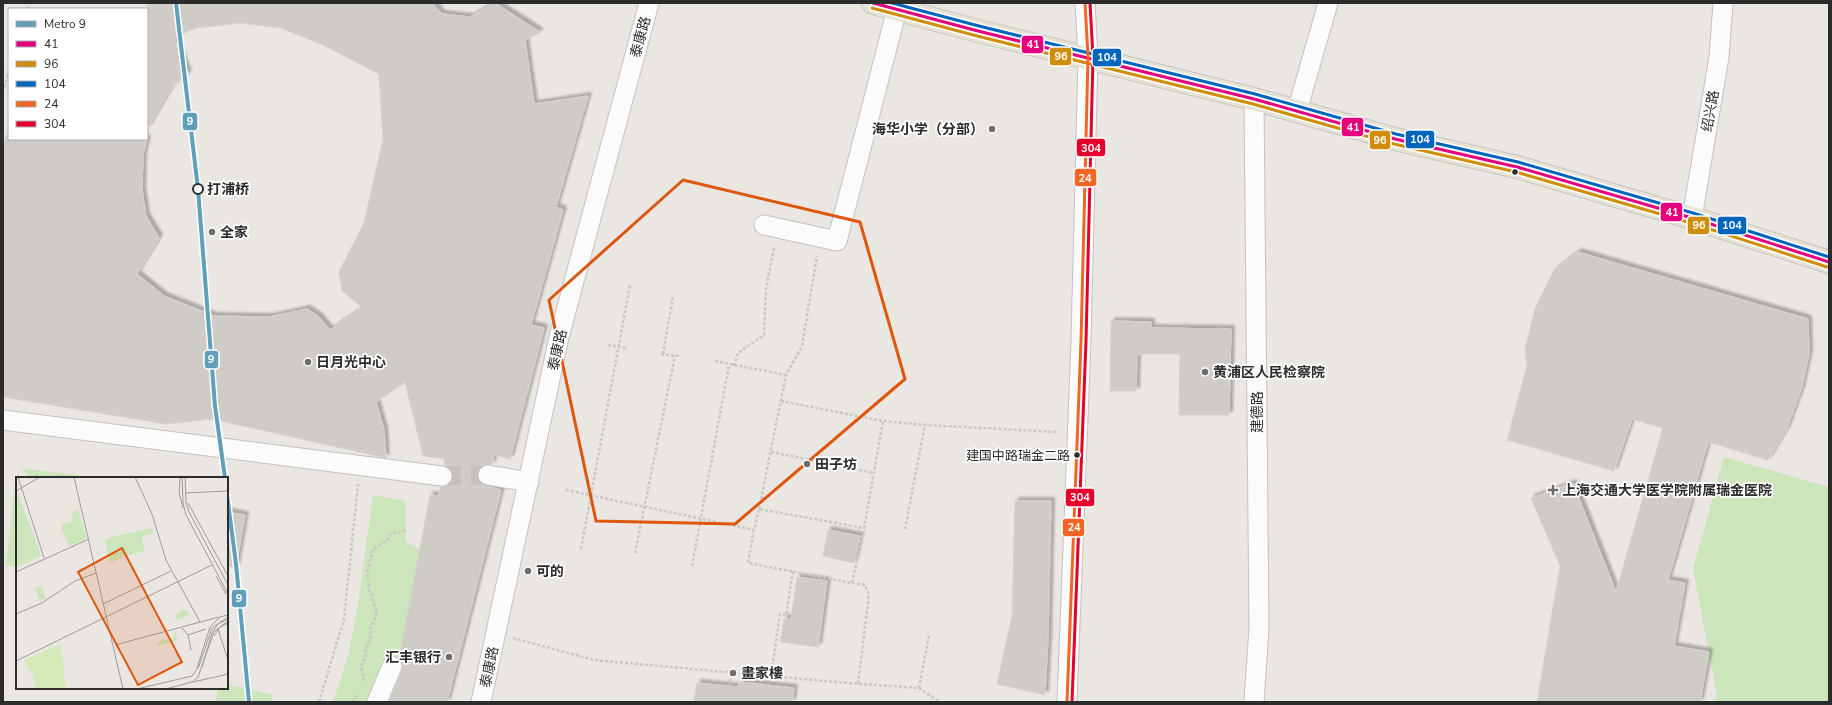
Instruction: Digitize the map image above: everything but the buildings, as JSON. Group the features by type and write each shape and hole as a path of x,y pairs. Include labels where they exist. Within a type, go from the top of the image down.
{"main road":[{"path":"873,3 978,31 1088,56 1254,98 1395,139 1517,168 1692,218 1829,262"}],"street":[{"name":"泰康路","path":"481,702 560,338 650,3"},
{"path":"1067,702 1081,340 1088,56 1085,3"},
{"path":"1297,111 1328,3"},
{"name":"绍兴路","path":"1692,218 1719,58 1723,3"},
{"path":"771,226 837,241 898,9"},
{"name":"建德路","path":"1254,98 1259,628 1254,702"},
{"path":"3,420 442,476"},
{"path":"488,475 529,482"},
{"path":"377,702 392,666"}],"path":[{"path":"3,92 8,74"},
{"path":"734,366 738,353 764,335 771,226"},
{"path":"820,237 802,346 786,375 748,562 864,585 869,594 858,684"},
{"path":"581,549 630,285"},
{"path":"673,297 662,354 675,356 681,355"},
{"path":"608,345 627,348"},
{"path":"636,553 675,356"},
{"path":"715,362 786,375"},
{"path":"692,566 729,365"},
{"path":"781,401 883,421 925,425 1077,433"},
{"path":"852,583 864,528 883,421"},
{"path":"905,529 925,425"},
{"path":"771,452 874,473"},
{"path":"566,490 754,530"},
{"path":"319,702 344,619 355,507"},
{"path":"759,509 864,528"},
{"path":"361,687 364,680 361,666 366,655 365,649 371,639 370,629 377,613 369,589 367,572 373,549 387,540 391,534 406,530"},
{"path":"771,676 780,614 786,615 793,572"},
{"path":"496,634 594,660 858,684 919,688 940,702"},
{"path":"919,688 929,635"},
{"path":"727,702 731,673"},
{"path":"352,702 358,693"},
{"path":"982,702 1067,702"}],"highlighted area":[{"path":"683,180 860,222 905,379 735,524 596,521 549,300"}],"green space":[{"path":"1724,457 1829,487 1829,702 1715,702 1717,695 1693,569"},
{"path":"21,468 90,477 29,477"},
{"path":"15,484 16,568 6,565"},
{"path":"373,495 405,501 406,541 421,551 411,617 399,658 385,656 369,702 333,702 348,656 358,605"},
{"path":"228,684 273,695 272,702 216,702 218,689 228,689"}],"tunnel":[{"path":"442,476 488,475"}],"metro line":[{"name":"9","path":"176,3 198,189 215,406 225,477"},
{"name":"9","path":"228,503 236,564 249,702"}],"transit line":[{"name":"41","path":"873,3 978,31 1254,99 1395,139 1517,167 1692,218 1829,262"},
{"name":"104","path":"892,3 1255,94 1396,134 1518,162 1693,213 1829,257"},
{"name":"24","path":"1067,702 1081,341 1088,57 1085,3"},
{"name":"304","path":"1072,702 1086,341 1093,57 1090,3"},
{"name":"96","path":"872,8 977,36 1253,104 1394,144 1516,172 1691,223 1827,267"}],"place":[{"name":"海华小学（分部）","path":"992,129"},
{"name":"打浦桥","path":"198,189"},
{"name":"全家","path":"212,232"},
{"name":"日月光中心","path":"308,362"},
{"name":"黄浦区人民检察院","path":"1205,372"},
{"name":"建国中路瑞金二路","path":"1077,455"},
{"name":"田子坊","path":"807,464"},
{"name":"上海交通大学医学院附属瑞金医院","path":"1553,490"},
{"name":"可的","path":"528,571"},
{"name":"汇丰银行","path":"449,657"},
{"name":"畫家樓","path":"733,673"}]}
